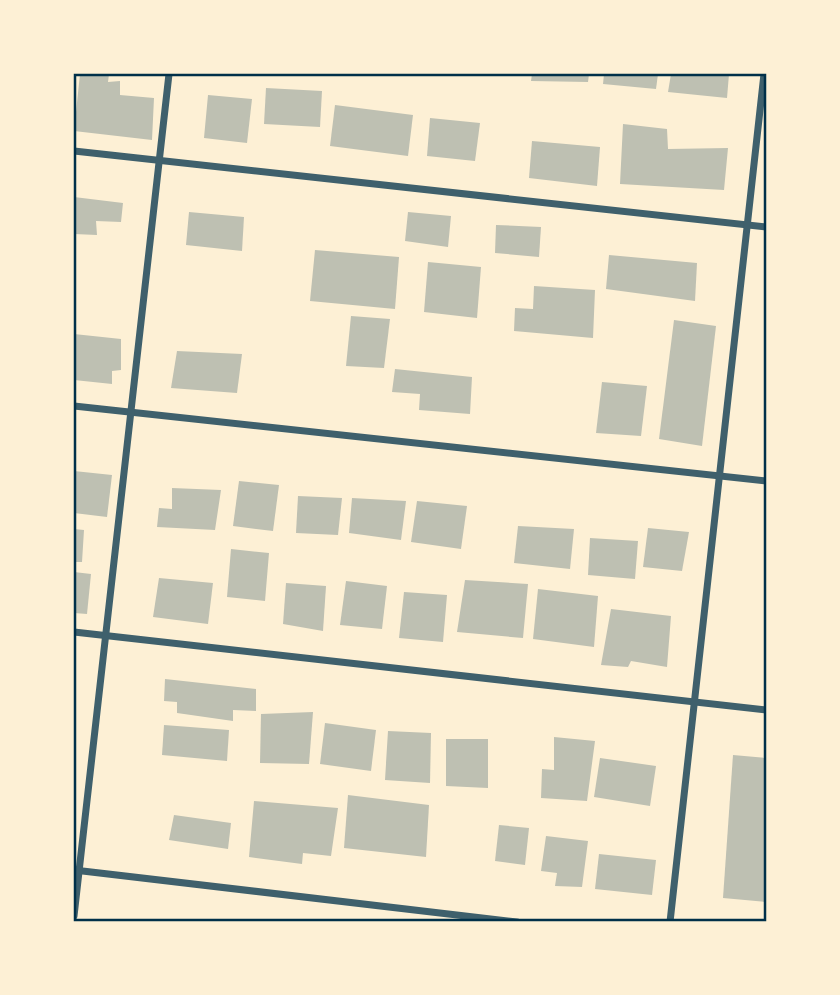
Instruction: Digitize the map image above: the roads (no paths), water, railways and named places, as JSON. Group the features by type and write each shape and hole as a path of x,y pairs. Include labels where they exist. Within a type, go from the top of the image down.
{"street":[{"path":"74,916 76,870 106,635 169,74"},
{"path":"670,922 764,74"},
{"path":"74,151 766,227"},
{"path":"74,406 766,481"},
{"path":"74,632 766,710"},
{"path":"76,870 517,922"}]}
